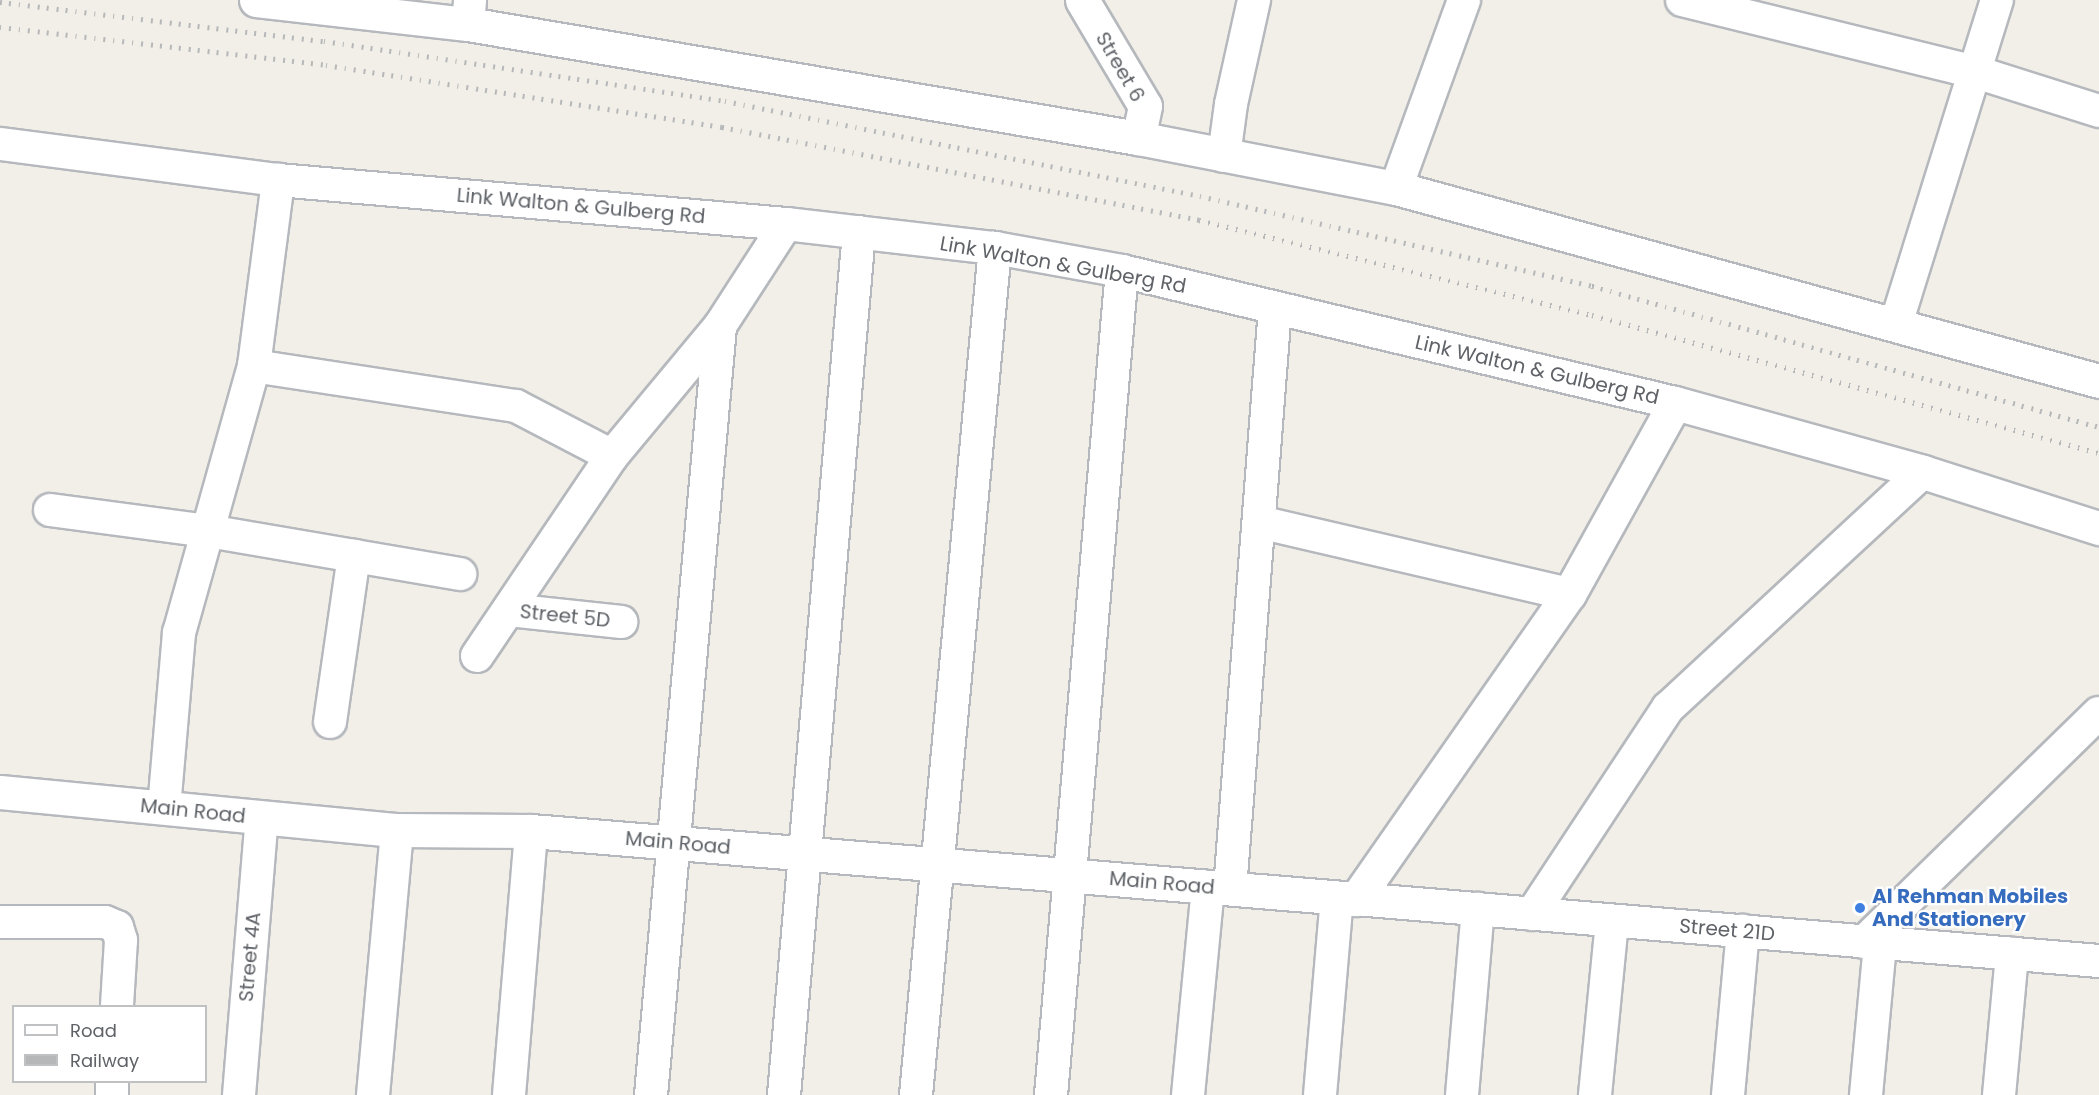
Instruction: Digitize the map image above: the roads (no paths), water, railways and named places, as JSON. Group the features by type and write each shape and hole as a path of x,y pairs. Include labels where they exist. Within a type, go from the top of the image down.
{"street":[{"path":"256,0 469,12 1396,188 2099,381"},
{"name":"Street 6","path":"1082,0 1144,106 1138,138"},
{"path":"1224,156 1230,104 1254,0"},
{"path":"1396,188 1464,0"},
{"path":"1682,0 1976,72 2099,111"},
{"path":"1896,324 1997,0"},
{"name":"Link Walton & Gulberg Rd","path":"0,144 278,180 859,232 995,248 1122,271 1675,403 1923,472 2099,528"},
{"path":"164,808 179,633 254,366 278,180"},
{"path":"477,656 612,456 720,326 786,224"},
{"path":"783,1095 802,853 859,232"},
{"path":"916,1095 935,865 995,248"},
{"path":"1051,1095 1122,271"},
{"path":"1188,1095 1219,888 1259,522 1275,308"},
{"path":"651,1095 671,843 720,326"},
{"path":"254,366 516,406 612,456"},
{"path":"1320,1095 1347,898 1569,594 1675,403"},
{"path":"1532,914 1668,708 1923,472"},
{"path":"50,510 208,531 460,574"},
{"path":"1259,522 1569,594"},
{"path":"330,722 354,556"},
{"name":"Street 5D","path":"509,610 621,622"},
{"path":"1866,1095 1872,942 2099,713"},
{"name":"Main Road","path":"0,792 397,830 531,831 1347,898"},
{"name":"Street 4A","path":"239,1095 262,818"},
{"path":"373,1095 397,830"},
{"path":"509,1095 531,831"},
{"name":"Street 21D","path":"1347,898 2099,961"},
{"path":"1462,1095 1478,909"},
{"path":"0,913 0,944"},
{"path":"1,921 105,922 117,927 121,940 117,1005"},
{"path":"1595,1095 1612,921"},
{"path":"1728,1095 1743,931"},
{"path":"1999,1095 2012,954"}],"railway":[{"path":"0,2 324,41 725,101 1200,196 1592,286 2099,427"},
{"path":"0,27 326,65 722,127 1199,220 1592,315 2099,453"}],"place":[{"name":"Al Rehman Mobiles And Stationery","path":"1860,908"}]}
